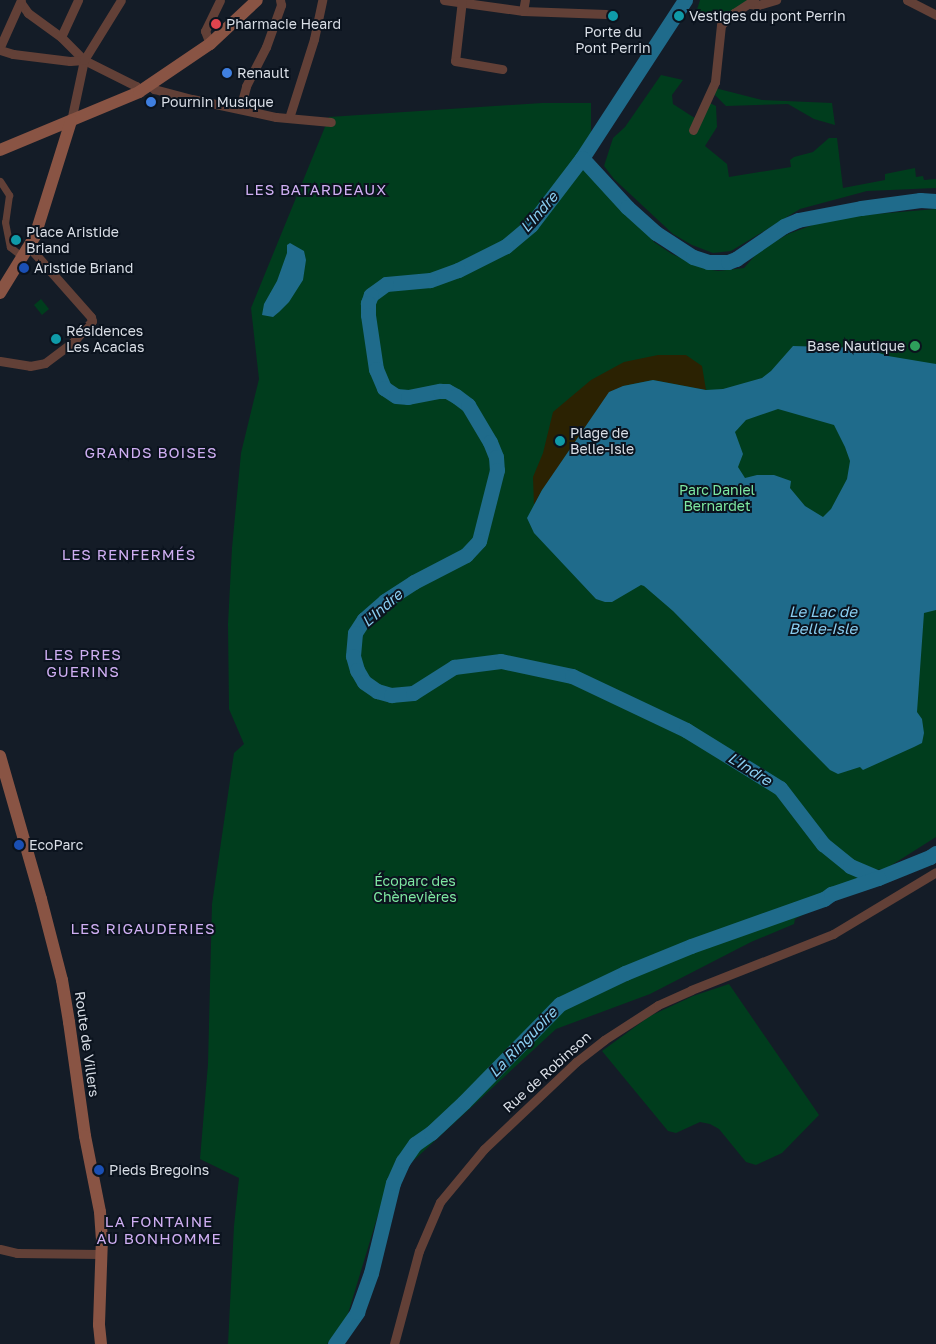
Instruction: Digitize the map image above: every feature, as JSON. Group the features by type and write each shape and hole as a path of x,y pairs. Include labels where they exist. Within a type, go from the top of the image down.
{"main road":[{"path":"0,150 139,92 210,44 257,0"},
{"path":"0,293 36,233 71,121"},
{"name":"Route de Villers","path":"0,756 62,980 85,1136 98,1198 101,1254 99,1326 101,1344"}],"street":[{"path":"62,37 78,0"},
{"path":"71,121 84,60 121,0"},
{"path":"210,44 205,30 220,0"},
{"path":"240,109 246,86 266,47 281,4 280,0"},
{"path":"289,118 314,40 322,0"},
{"path":"444,0 523,11 606,14"},
{"path":"523,11 525,0"},
{"path":"693,130 715,82 721,25 734,13 752,2 758,5 776,0"},
{"path":"906,0 936,16"},
{"path":"21,2 28,13 62,37 84,60 136,86 139,92"},
{"path":"21,2 0,48 13,54 70,61 84,60"},
{"path":"462,2 454,61 502,69"},
{"path":"150,85 161,91 240,109 289,118 331,122"},
{"path":"0,181 9,195 5,222 10,247 26,252 85,309 92,321 74,341 45,363 30,366 0,361"},
{"name":"Rue de Robinson","path":"394,1344 419,1251 440,1202 484,1148 548,1088 604,1040 658,1005 833,934 936,872"},
{"path":"0,1249 17,1253 101,1254"}],"green space":[{"path":"700,0 748,0 723,18 695,16"},
{"path":"661,75 683,80 672,95 673,104 700,121 710,103 716,106 717,127 705,146 727,164 729,177 791,167 790,160 794,157 813,152 829,138 837,138 843,188 885,180 885,174 915,168 916,177 923,176 924,180 936,179 936,188 867,191 800,209 731,251 713,253 692,245 673,234 614,179 604,166 613,138 625,127"},
{"path":"715,88 762,100 832,103 835,125 814,119 788,104 726,106 713,93"},
{"path":"542,103 591,103 591,176 613,193 654,242 672,254 706,269 718,271 744,268 759,251 788,234 818,223 852,216 936,209 936,837 887,868 877,870 870,880 795,919 794,924 751,942 650,994 556,1029 387,1185 347,1317 327,1344 228,1344 234,1226 239,1178 200,1159 208,1064 212,904 234,753 244,744 229,709 228,624 232,548 241,453 259,379 251,308 329,117"},
{"path":"41,299 49,309 42,315 34,305"},
{"path":"729,984 819,1115 782,1153 756,1165 746,1162 719,1129 710,1124 700,1122 676,1133 668,1131 602,1051 650,1016 693,996"}],"sand":[{"name":"Plage de Belle-Isle","path":"658,355 686,355 702,366 706,390 653,380 623,386 542,490 534,505 533,477 543,453 553,412 591,380 624,362"}],"water":[{"path":"290,243 304,251 306,260 303,280 289,302 279,312 273,317 262,315 264,304 277,281 287,253 287,245"},
{"name":"Le Lac de Belle-Isle","path":"793,346 864,348 888,356 936,364 936,610 924,613 917,712 922,719 924,733 922,743 863,770 860,767 838,774 830,770 673,611 644,586 641,585 612,602 596,599 534,533 527,518 542,490 609,392 623,386 653,380 706,390 723,389 762,378 771,371","holes":["778,409 834,425 850,461 847,479 831,509 823,517 805,506 790,488 791,481 774,475 757,475 745,478 738,467 743,454 735,432 746,420"]}],"waterway":[{"name":"L'Indre","path":"685,0 582,158 531,225 506,246 458,270 430,280 386,284 371,295 368,303 368,315 376,369 384,388 396,396 408,397 440,391 447,391 456,396 468,405 490,442 496,457 497,470 479,541 466,555 414,582 385,601 364,619 355,633 353,656 357,670 364,682 377,691 391,695 413,693 454,667 501,661 572,676 686,730 780,788 823,844 850,866 878,878 936,853"},
{"name":"L'Indre","path":"582,158 627,207 656,233 693,257 708,262 728,262 736,259 784,226 798,220 861,208 920,200 936,201"},
{"name":"La Ringuoire","path":"335,1344 357,1312 371,1273 393,1183 403,1161 415,1144 431,1133 464,1102 560,1004 625,973 691,946 878,878"}],"place":[{"name":"Porte du Pont Perrin","path":"613,16"},
{"name":"Vestiges du pont Perrin","path":"679,16"},
{"name":"Pharmacie Heard","path":"216,24"},
{"name":"Renault","path":"227,73"},
{"name":"Pournin Musique","path":"151,102"},
{"name":"Place Aristide Briand","path":"16,240"},
{"name":"Aristide Briand","path":"24,268"},
{"name":"Résidences Les Acacias","path":"56,339"},
{"name":"Base Nautique","path":"915,346"},
{"name":"Plage de Belle-Isle","path":"560,441"},
{"name":"EcoParc","path":"19,845"},
{"name":"Pieds Bregoins","path":"99,1170"}],"district":[{"name":"LES BATARDEAUX","path":"316,190"},
{"name":"GRANDS BOISES","path":"151,453"},
{"name":"LES RENFERMÉS","path":"129,555"},
{"name":"LES PRES GUERINS","path":"83,662"},
{"name":"LES RIGAUDERIES","path":"143,929"},
{"name":"LA FONTAINE AU BONHOMME","path":"159,1230"}],"park label":[{"name":"Parc Daniel Bernardet","path":"717,498"},
{"name":"Écoparc des Chènevières","path":"415,890"}]}
